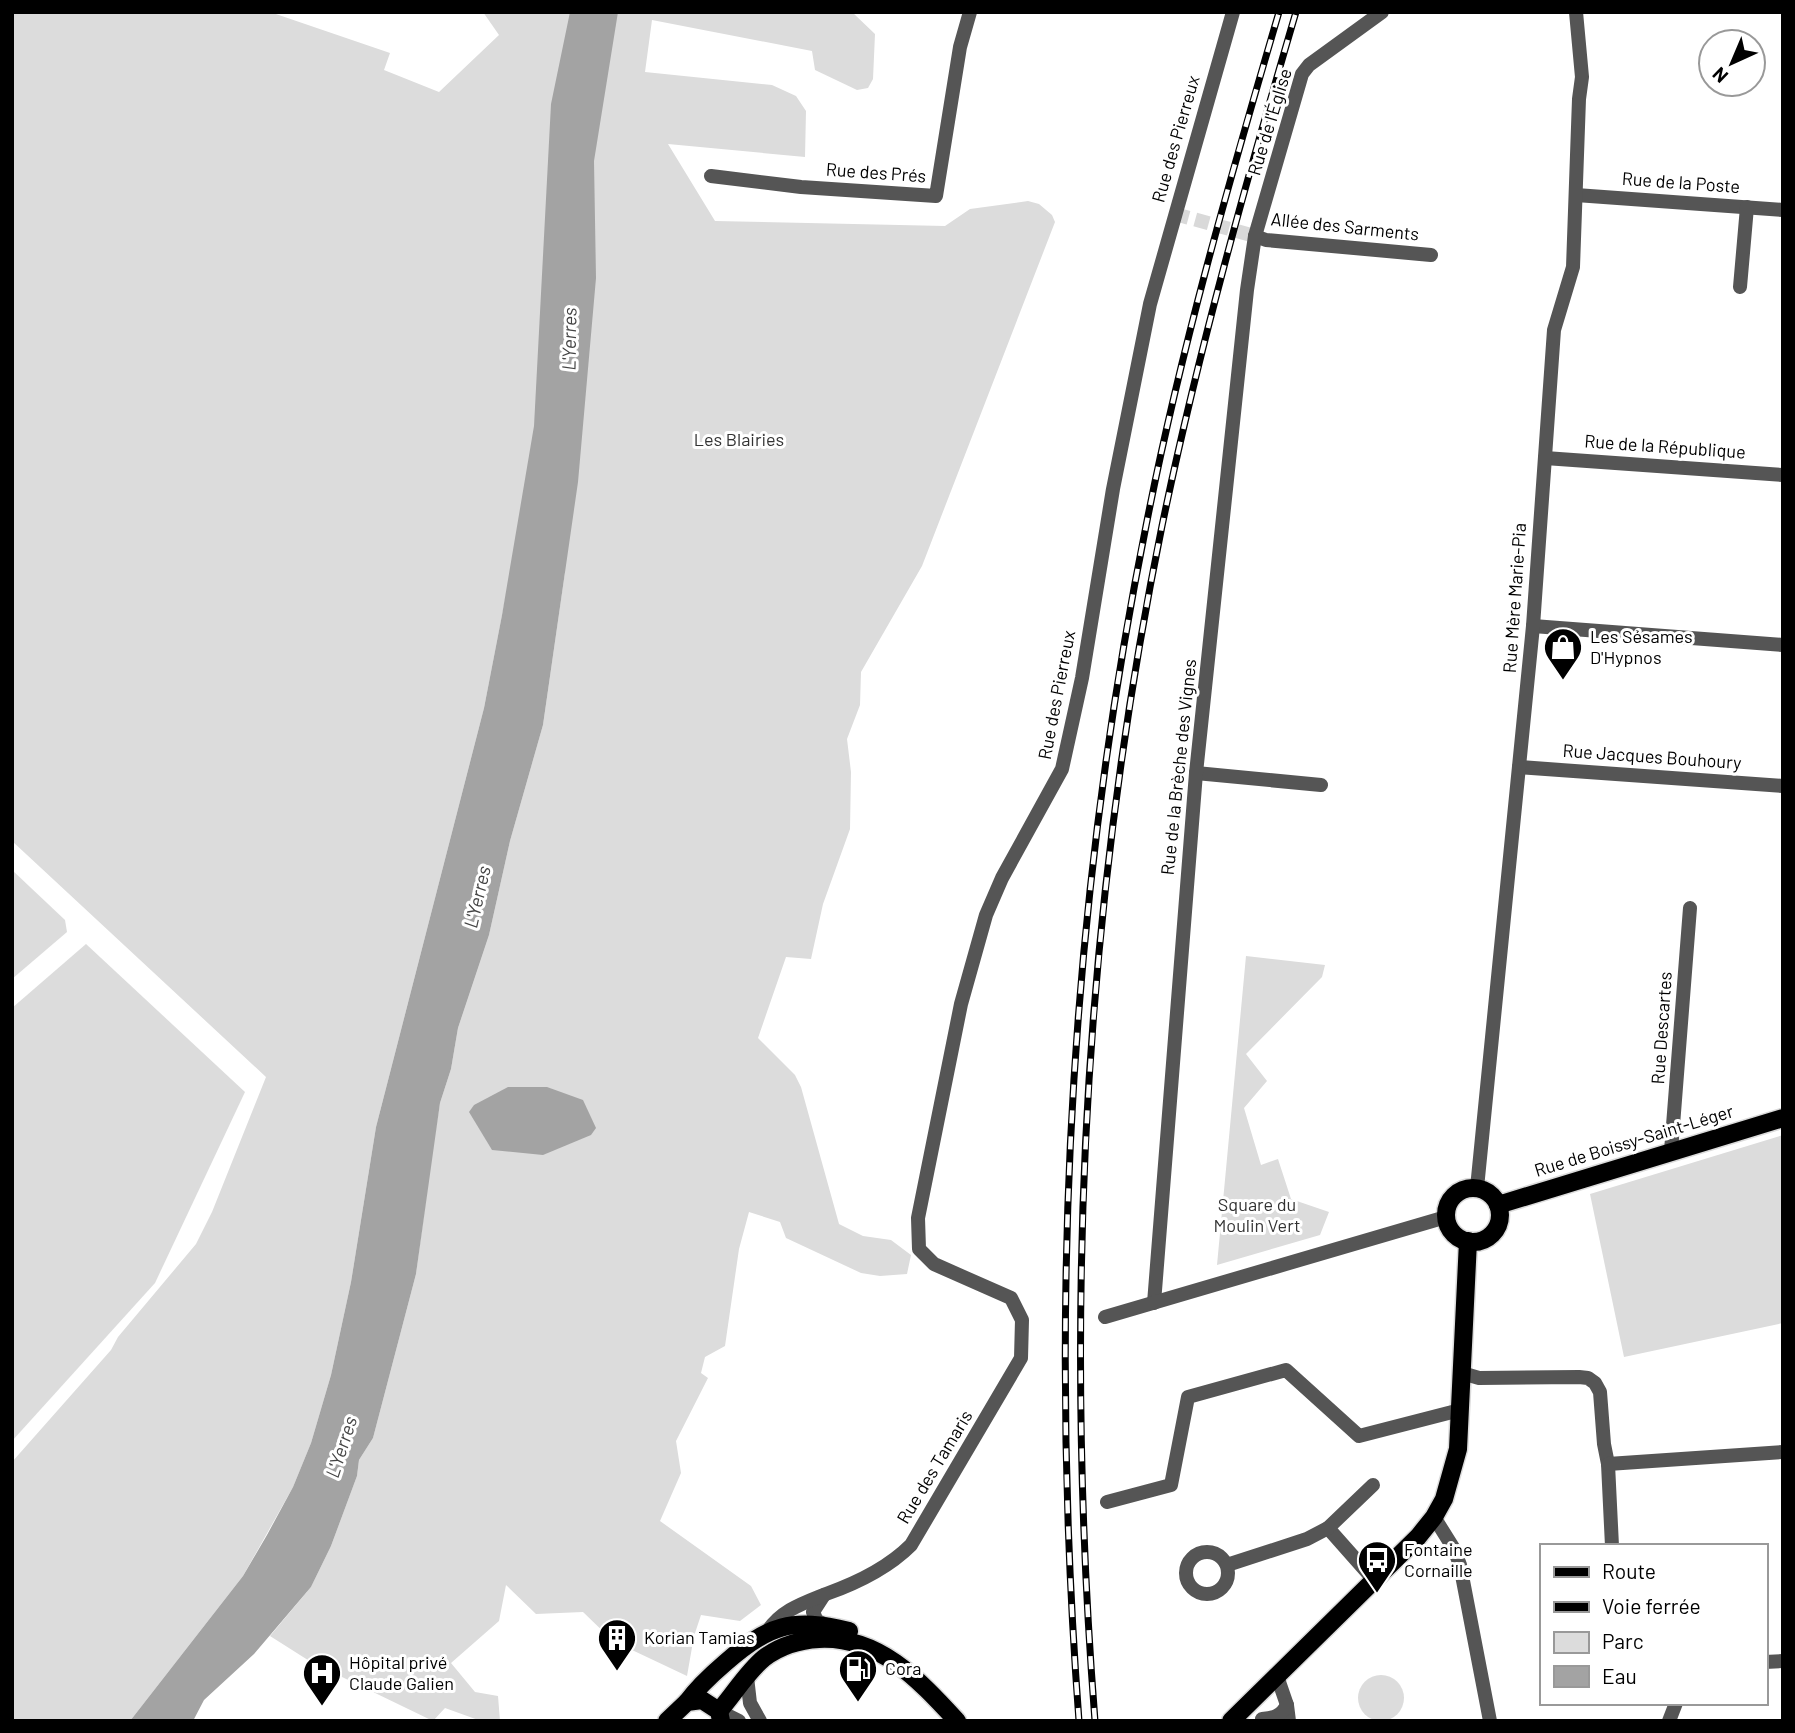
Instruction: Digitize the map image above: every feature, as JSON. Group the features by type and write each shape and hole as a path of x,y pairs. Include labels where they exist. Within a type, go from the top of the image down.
{"main road":[{"name":"Rue de Boissy-Saint-Léger","path":"1498,1205 1783,1118"},
{"path":"1469,1188 1486,1192 1498,1205 1499,1221 1490,1235 1476,1242 1453,1233 1446,1217 1446,1209 1454,1195 1469,1188"},
{"path":"1236,1716 1418,1537 1434,1517 1450,1480 1458,1449 1468,1241"},
{"path":"667,1721 716,1671 755,1637 788,1626 808,1624 829,1626 864,1636 895,1654 912,1668 957,1721"},
{"path":"687,1702 702,1700 720,1716 763,1659 776,1650 810,1639 832,1638 853,1642 888,1657 929,1690"}],"street":[{"name":"Rue des Prés","path":"711,176 801,187 936,196 960,47 970,12"},
{"name":"Rue des Pierreux","path":"1021,1358 1021,1320 1011,1298 934,1264 919,1249 918,1218 961,1004 986,915 1002,878 1062,769 1082,678 1111,501 1144,331 1233,12"},
{"name":"Rue de l'Église","path":"1255,236 1302,74 1309,65 1382,12"},
{"name":"Rue Mère Marie-Pia","path":"1477,1188 1533,626 1555,330 1573,267 1582,77 1576,12"},
{"name":"Rue de la Poste","path":"1576,195 1783,210"},
{"path":"1740,287 1747,207"},
{"name":"Allée des Sarments","path":"1255,236 1266,240 1431,255"},
{"name":"Rue de la Brèche des Vignes","path":"1154,1303 1196,773 1255,236"},
{"name":"Rue de la République","path":"1545,458 1783,475"},
{"path":"1533,626 1783,645"},
{"name":"Rue Jacques Bouhoury","path":"1519,767 1783,786"},
{"path":"1196,773 1321,785"},
{"name":"Rue Descartes","path":"1671,1151 1690,908"},
{"path":"1105,1317 1446,1217"},
{"name":"Rue des Tamaris","path":"767,1632 772,1624 792,1608 874,1573 911,1545 1021,1358"},
{"path":"1107,1502 1171,1485 1188,1397 1286,1370 1359,1436 1460,1409"},
{"path":"1462,1373 1479,1378 1588,1378 1595,1383 1600,1392 1608,1464 1612,1544"},
{"path":"1608,1464 1783,1452"},
{"path":"1227,1564 1307,1539 1328,1528 1373,1485"},
{"path":"1434,1517 1460,1564 1490,1721"},
{"path":"1328,1528 1374,1580"},
{"path":"824,1595 813,1612 817,1621 829,1626"},
{"path":"1277,1676 1287,1705 1289,1721"},
{"path":"747,1677 750,1703 760,1721"},
{"path":"1236,1716 1263,1720 1273,1718 1283,1713 1287,1705"},
{"path":"720,1716 739,1721"}],"green space":[{"name":"Les Blairies","path":"12,12 270,12 390,53 384,70 439,92 499,35 483,12 852,12 875,34 873,79 868,88 857,90 815,70 812,51 652,20 645,72 772,85 796,96 806,111 805,157 668,144 715,221 945,226 970,209 1028,201 1039,204 1052,215 1055,222 922,566 861,672 860,705 847,739 851,772 850,829 823,904 811,959 786,957 758,1038 795,1075 801,1087 839,1224 863,1236 891,1240 911,1255 907,1274 880,1276 861,1273 786,1238 780,1222 749,1212 739,1249 725,1346 705,1357 701,1373 708,1378 676,1441 681,1473 660,1521 751,1586 761,1605 740,1621 701,1615 694,1636 687,1676 613,1641 583,1612 536,1614 506,1585 499,1621 451,1663 475,1692 498,1696 500,1721 481,1721 445,1708 433,1721 311,1662 270,1636 311,1587 331,1546 357,1476 359,1460 373,1438 416,1274 440,1103 451,1069 458,1028 489,935 510,841 543,725 565,572 510,574 484,708 376,1127 351,1282 331,1375 311,1443 293,1487 243,1576 130,1721 12,1721 12,1462 111,1350 118,1337 196,1244 212,1212 266,1077 12,841"},
{"path":"12,870 65,920 67,932 12,979"},
{"path":"86,944 245,1092 155,1283 12,1441 12,1008"},
{"name":"Square du Moulin Vert","path":"1246,956 1325,965 1322,977 1246,1054 1267,1081 1244,1108 1261,1165 1278,1159 1291,1199 1329,1212 1320,1235 1217,1265"},
{"path":"1783,1135 1783,1323 1624,1357 1590,1194"},
{"path":"1381,1675 1397,1682 1404,1698 1397,1714 1381,1721 1365,1714 1358,1698 1365,1682"}],"water":[{"name":"L'Yerres","path":"570,12 618,12 594,161 596,278 578,482 543,725 510,841 489,935 458,1028 451,1069 440,1103 416,1274 373,1438 359,1460 357,1476 331,1546 311,1587 254,1654 204,1700 193,1721 130,1721 243,1576 267,1535 293,1487 311,1443 331,1375 351,1282 376,1127 484,708 502,615 534,426 551,104"},
{"path":"508,1087 547,1087 583,1100 596,1128 591,1135 543,1155 492,1150 469,1112 474,1105"}],"tunnel":[{"path":"1175,214 1255,236"}],"railway":[{"path":"1079,1721 1070,1571 1066,1271 1082,971 1098,822 1119,674 1159,461 1207,268 1279,12"},
{"path":"1095,1721 1081,1422 1081,1271 1097,971 1113,822 1135,674 1176,461 1224,268 1296,12"}],"place":[{"name":"Les Sésames D'Hypnos","path":"1563,681"},
{"name":"Fontaine Cornaille","path":"1377,1594"},
{"name":"Korian Tamias","path":"617,1672"},
{"name":"Cora","path":"858,1703"},
{"name":"Hôpital privé Claude Galien","path":"322,1707"}]}
